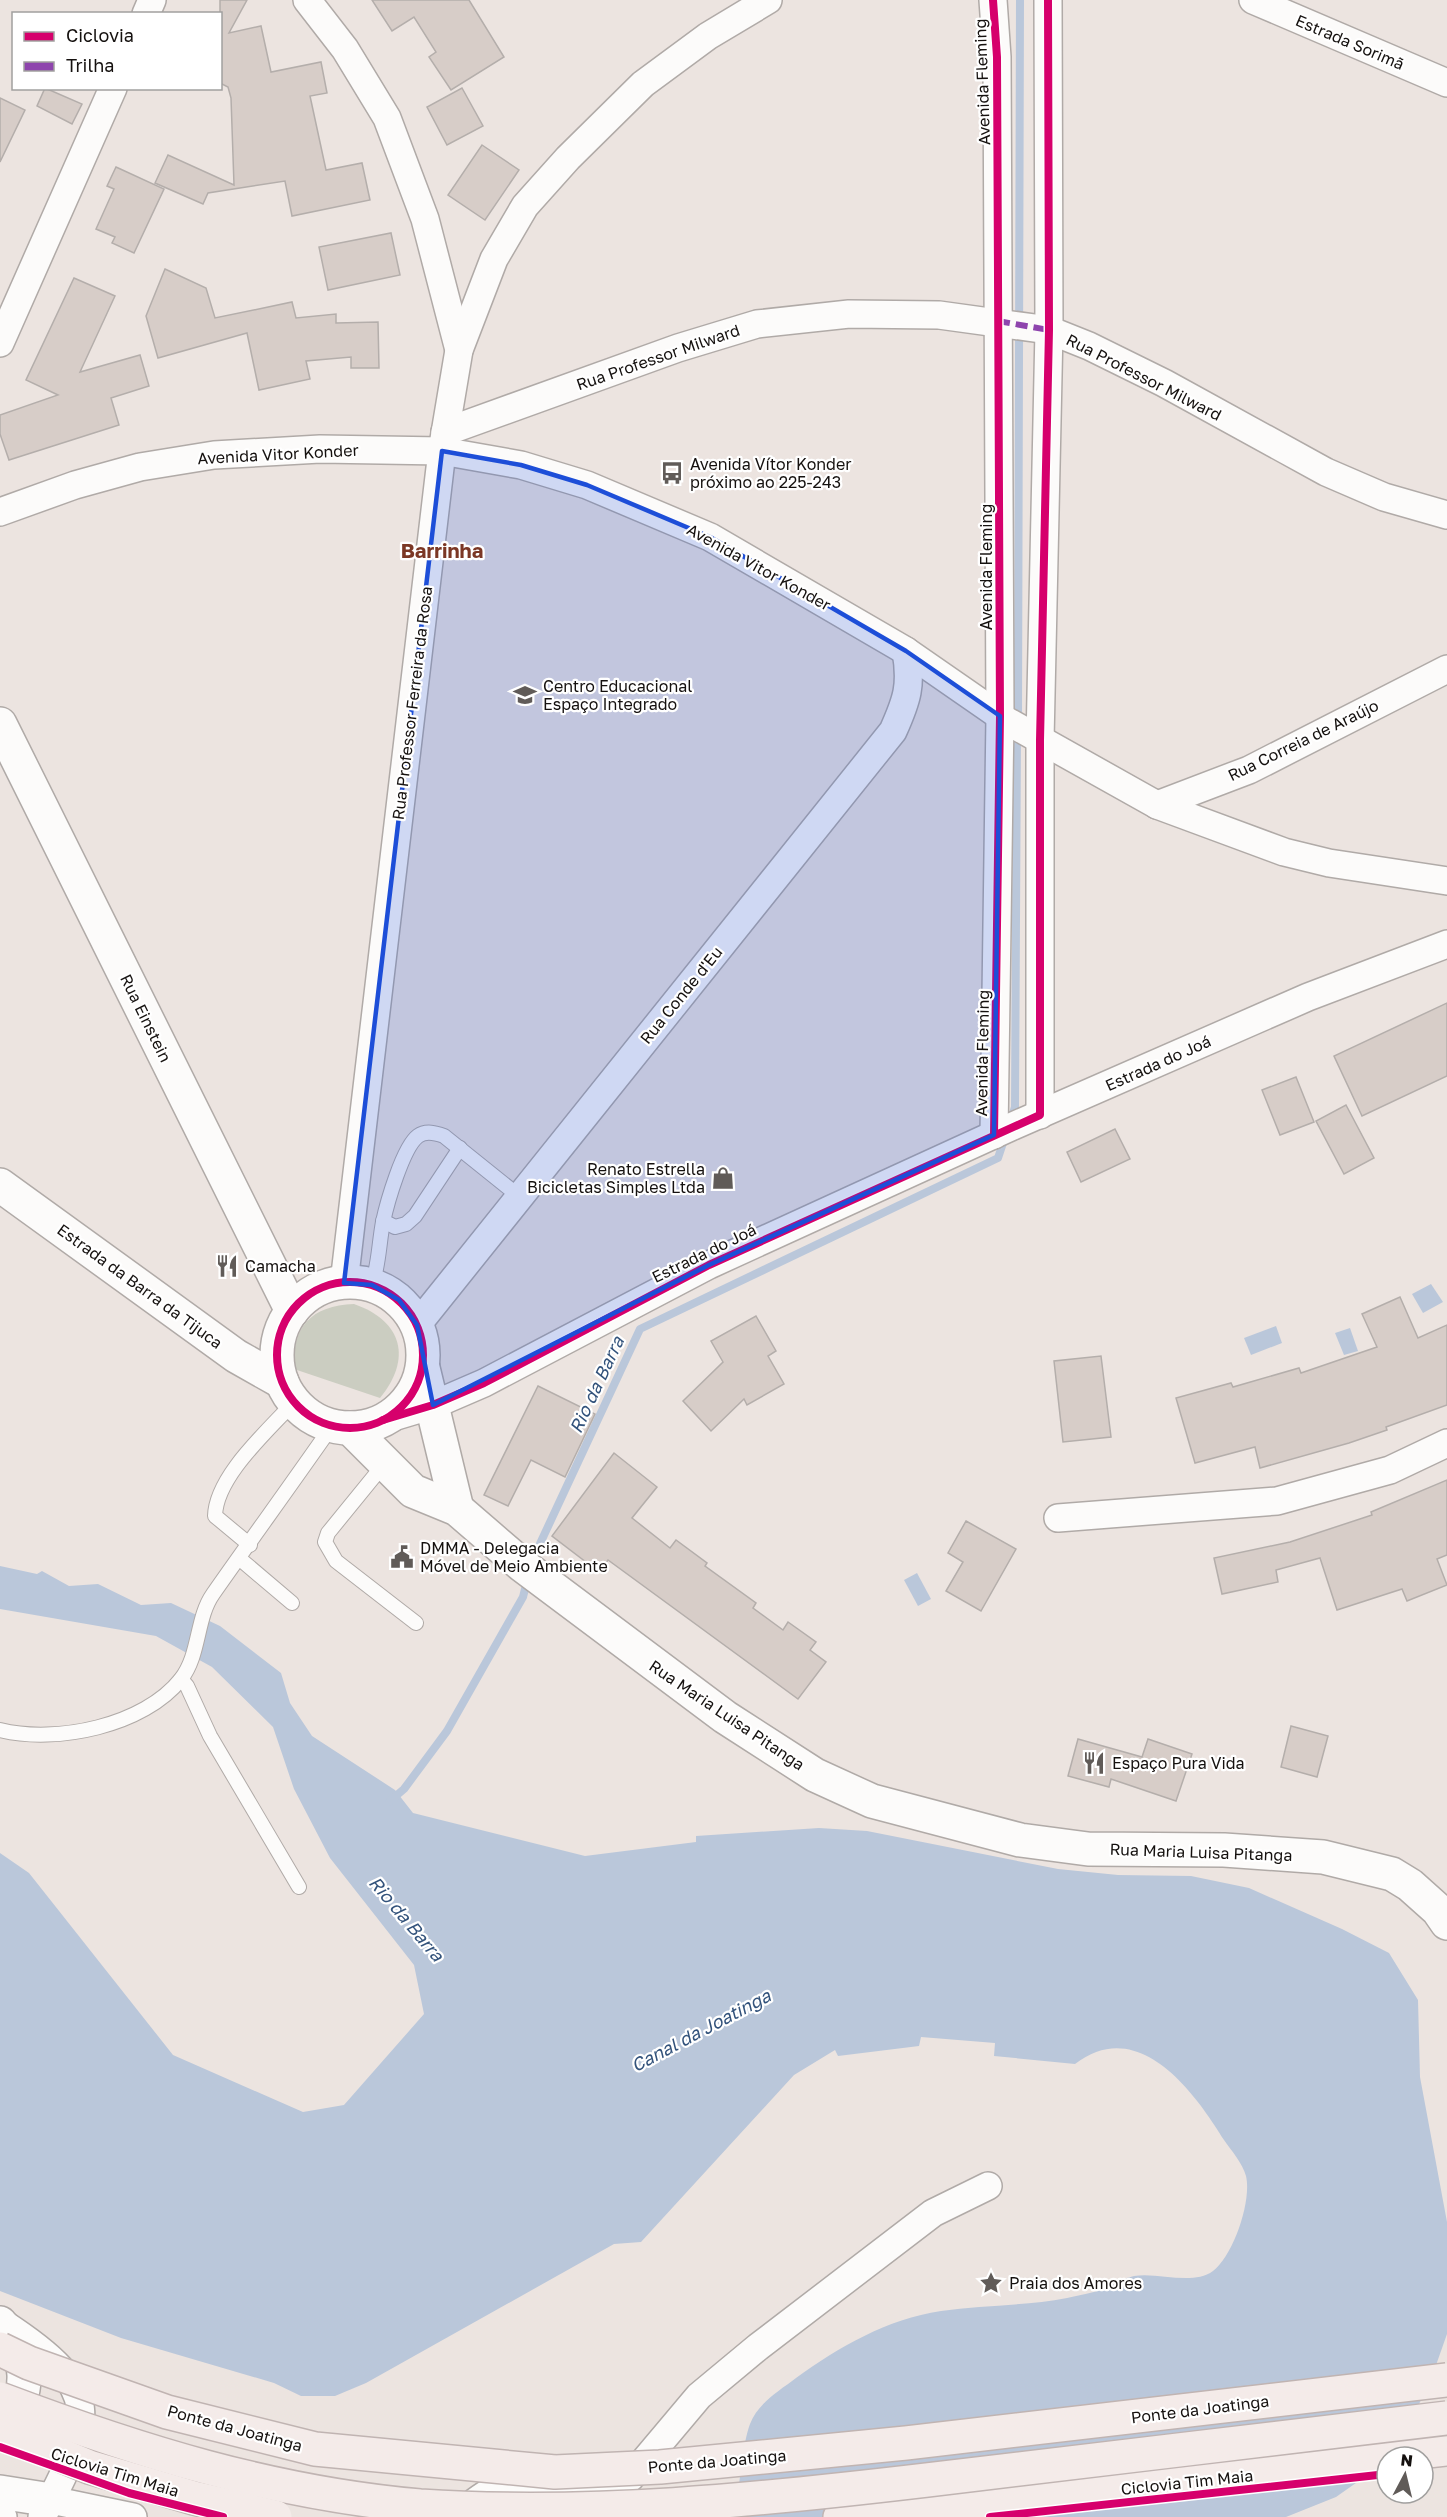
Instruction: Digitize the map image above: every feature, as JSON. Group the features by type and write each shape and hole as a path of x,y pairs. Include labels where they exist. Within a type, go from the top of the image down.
{"highway":[{"name":"Ponte da Joatinga","path":"0,2349 29,2363 167,2412 315,2449 555,2472 660,2467 906,2443 1447,2380"},
{"path":"0,2399 108,2440 235,2477 357,2499 421,2506 585,2508 735,2502 1447,2418"},
{"path":"0,2432 88,2467 194,2498 275,2517"},
{"path":"840,2517 1447,2449"}],"street":[{"path":"307,0 345,49 387,117 425,219 459,350"},
{"name":"Rua Professor Ferreira da Rosa","path":"358,1284 444,442 459,350 494,259 525,206 568,158 643,84 708,36 768,0"},
{"name":"Avenida Fleming","path":"993,0 1023,326 1036,737 1037,1116"},
{"name":"Avenida Fleming","path":"998,1133 1003,718 1023,326 1048,0"},
{"name":"Estrada Sorimã","path":"1252,0 1447,83"},
{"path":"0,343 112,90"},
{"name":"Rua Professor Milward","path":"444,442 678,348 757,324 849,314 939,315 1023,326 1089,346 1164,383 1326,472 1384,497 1447,515"},
{"name":"Avenida Vitor Konder","path":"0,512 75,485 140,467 214,454 444,442 587,485 710,537 906,651 1003,718 1157,805 1284,852 1443,884"},
{"name":"Rua Conde d'Eu","path":"417,1324 894,731 907,701 910,675 906,651"},
{"name":"Rua Correia de Araújo","path":"1157,805 1249,770 1447,669"},
{"name":"Rua Einstein","path":"0,724 292,1311"},
{"name":"Estrada do Joá","path":"384,1420 433,1406 484,1383 709,1265 998,1133 1308,997 1445,943"},
{"name":"Estrada da Barra da Tijuca","path":"0,1185 288,1392"},
{"path":"423,1368 410,1398 384,1420 367,1426 341,1427 318,1421 288,1392 278,1364 278,1346 283,1328 292,1311 315,1291 358,1284 399,1300 417,1324 423,1346 423,1368 457,1509"},
{"name":"Rua Maria Luisa Pitanga","path":"341,1427 385,1463 413,1491 457,1509 530,1571 635,1652 767,1747 815,1775 872,1801 1020,1839 1088,1849 1224,1850 1323,1857 1392,1874 1410,1885 1438,1910 1447,1923"},
{"path":"1058,1518 1277,1501 1390,1470 1447,1443"},
{"path":"413,1491 445,1465"},
{"path":"455,2517 489,2492 512,2485 578,2490 585,2508 630,2478 648,2460 683,2412 758,2347 933,2213 988,2186"},
{"path":"0,2322 13,2338 23,2361 24,2386 18,2410 0,2432"},
{"path":"0,2322 30,2341 60,2366 80,2401 80,2437 46,2508"},
{"path":"0,2492 46,2508 133,2517"}],"lane":[{"path":"358,1284 378,1267 383,1221 407,1151 416,1137 424,1133 435,1132 460,1148 520,1197"},
{"path":"383,1221 395,1227 406,1224 415,1216 460,1148"},
{"path":"250,1545 215,1516 215,1500 288,1392"},
{"path":"0,1730 52,1735 105,1725 142,1712 181,1679 190,1662 211,1597 341,1427"},
{"path":"385,1463 328,1533 325,1542 336,1561 416,1623"},
{"path":"240,1559 292,1603"},
{"path":"181,1679 187,1686 210,1736 299,1887"}],"highlighted area":[{"path":"442,451 521,465 587,485 710,537 906,651 1000,716 994,1135 709,1265 433,1405 417,1325 399,1300 372,1285 344,1283"}],"shaded area":[{"path":"354,1304 383,1320 392,1331 397,1343 399,1356 396,1369 380,1398 294,1369 296,1341 307,1321 326,1309"}],"water":[{"path":"1431,1284 1443,1302 1423,1313 1412,1294"},
{"path":"1276,1326 1282,1343 1251,1355 1244,1338"},
{"path":"1350,1328 1358,1351 1344,1355 1335,1333"},
{"name":"Canal da Joatinga","path":"0,1566 37,1574 42,1571 69,1586 98,1584 141,1605 171,1603 220,1626 281,1673 290,1703 312,1736 395,1790 413,1813 585,1856 696,1842 696,1836 819,1828 867,1831 1058,1869 1118,1875 1191,1876 1249,1888 1342,1929 1389,1953 1418,2000 1420,2077 1447,2222 1447,2334 1429,2385 1402,2436 1396,2445 1375,2445 1375,2470 1336,2497 1286,2517 735,2517 745,2444 750,2424 758,2410 776,2393 812,2367 864,2336 902,2320 921,2315 1067,2298 1104,2289 1134,2276 1195,2278 1213,2271 1220,2264 1234,2241 1246,2199 1246,2176 1240,2162 1197,2101 1180,2082 1162,2065 1142,2054 1121,2048 1098,2051 1075,2064 994,2056 995,2043 921,2037 919,2046 838,2056 835,2050 794,2075 641,2242 614,2244 366,2383 335,2396 301,2396 274,2383 121,2338 0,2291 0,1853 29,1873 173,2055 303,2112 344,2105 424,2014 414,1965 330,1858 294,1789 273,1727 212,1667 156,1636 0,1609"},
{"path":"917,1573 931,1599 918,1606 904,1580"}],"building":[{"path":"220,0 247,0 229,33 261,26 271,72 321,62 327,93 310,96 326,170 362,163 370,200 292,216 285,181 208,193 203,204 155,183 168,155 234,185 231,98 228,87 222,84 222,12 220,12"},
{"path":"372,0 469,0 504,57 451,90 429,57 436,52 414,17 392,31"},
{"path":"462,88 483,126 447,145 427,107"},
{"path":"44,90 50,90 82,104 72,124 37,106"},
{"path":"0,98 25,110 0,162"},
{"path":"482,145 519,170 485,220 448,195"},
{"path":"116,167 164,189 134,253 112,243 115,237 96,229 114,189 107,186"},
{"path":"391,233 400,275 328,290 319,247"},
{"path":"165,269 206,288 215,318 292,302 296,318 336,314 336,323 378,322 379,368 351,368 351,357 306,361 310,379 259,390 247,333 158,358 146,316"},
{"path":"74,278 115,296 80,372 140,355 149,386 111,398 119,425 9,460 0,434 0,415 58,395 26,380"},
{"path":"1447,1003 1447,1076 1362,1116 1334,1056"},
{"path":"1296,1077 1314,1122 1280,1135 1262,1090"},
{"path":"1346,1105 1374,1158 1344,1174 1316,1121"},
{"path":"1115,1129 1130,1159 1081,1182 1067,1152"},
{"path":"1400,1297 1418,1338 1447,1325 1447,1405 1349,1443 1260,1468 1255,1447 1195,1463 1176,1398 1231,1383 1233,1387 1299,1368 1301,1373 1377,1347 1362,1314"},
{"path":"756,1316 776,1351 768,1356 784,1384 747,1405 744,1399 711,1431 683,1401 723,1362 711,1341"},
{"path":"1101,1356 1111,1437 1063,1442 1054,1361"},
{"path":"538,1386 595,1414 565,1477 531,1460 508,1506 484,1495"},
{"path":"614,1453 657,1487 632,1518 670,1548 676,1540 707,1563 705,1566 756,1603 753,1608 783,1630 788,1622 816,1642 810,1650 826,1662 798,1699 608,1560 599,1572 552,1536"},
{"path":"1447,1480 1447,1555 1437,1559 1447,1585 1407,1601 1402,1589 1337,1610 1320,1558 1276,1570 1278,1582 1222,1594 1214,1558 1290,1542 1372,1515 1371,1512"},
{"path":"966,1521 1016,1549 981,1611 946,1591 963,1562 948,1553"},
{"path":"1291,1726 1328,1736 1317,1777 1281,1767"},
{"path":"1078,1739 1142,1757 1148,1739 1192,1754 1176,1801 1111,1779 1109,1787 1068,1776"}],"waterway":[{"name":"Rio da Barra","path":"1018,721 1020,0"},
{"name":"Rio da Barra","path":"1011,1120 1015,1107 1017,733"},
{"name":"Rio da Barra","path":"531,1563 640,1329 998,1158 1005,1137"},
{"name":"Rio da Barra","path":"390,1801 404,1789 447,1731 523,1597 527,1581"}],"marked path":[{"path":"998,321 1049,330"}],"cycle path":[{"path":"993,0 997,57 1000,716 994,1135"},
{"path":"383,1420 433,1405 484,1383 709,1265 1040,1115 1040,740 1049,330 1048,0"},
{"path":"350,1282 378,1288 390,1294 401,1304 411,1315 417,1327 423,1355 417,1383 411,1395 401,1406 390,1416 378,1422 350,1428 322,1422 310,1416 299,1406 289,1395 283,1383 277,1355 283,1327 289,1315 299,1304 310,1294 322,1288 350,1282"},
{"name":"Ciclovia Tim Maia","path":"0,2447 129,2493 223,2517"},
{"name":"Ciclovia Tim Maia","path":"990,2517 1375,2475"}],"place":[{"name":"Avenida Vítor Konder próximo ao 225-243","path":"672,473"},
{"name":"Centro Educacional Espaço Integrado","path":"525,695"},
{"name":"Renato Estrella Bicicletas Simples Ltda","path":"723,1178"},
{"name":"Camacha","path":"227,1266"},
{"name":"DMMA - Delegacia Móvel de Meio Ambiente","path":"402,1557"},
{"name":"Espaço Pura Vida","path":"1094,1763"},
{"name":"Praia dos Amores","path":"991,2283"}],"district":[{"name":"Barrinha","path":"442,551"}]}
